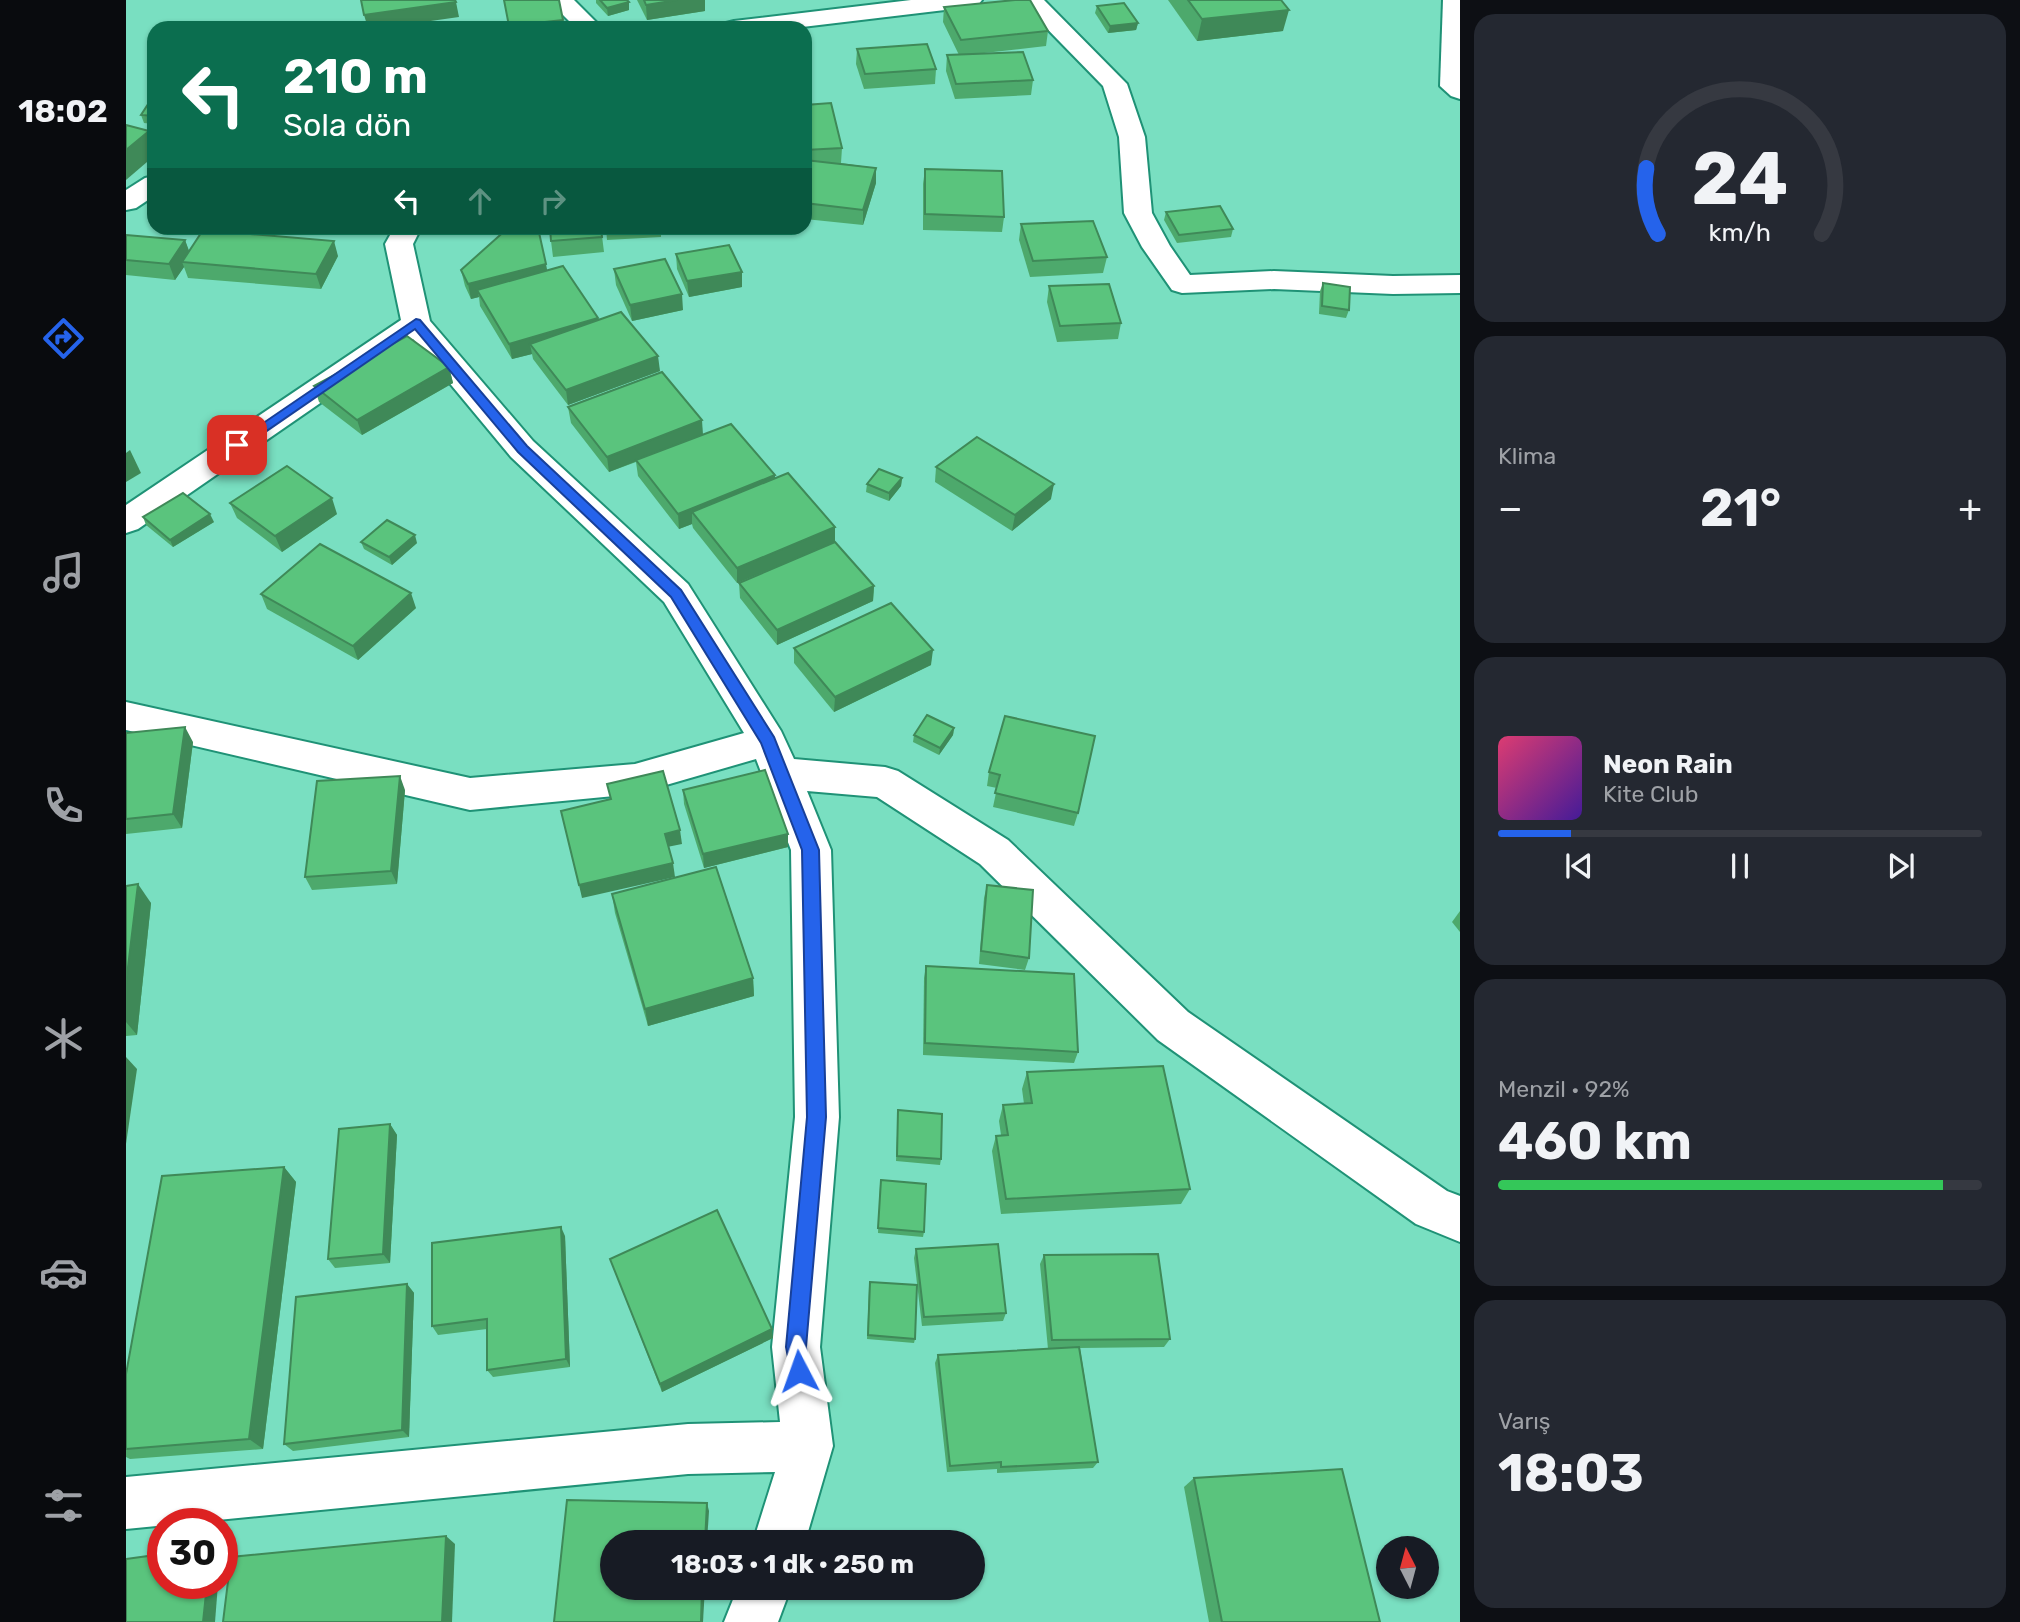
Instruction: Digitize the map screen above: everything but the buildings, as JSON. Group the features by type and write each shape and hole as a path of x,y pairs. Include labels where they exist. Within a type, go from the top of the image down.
{"street":[{"path":"560,0 582,21"},
{"path":"793,21 970,0"},
{"path":"1031,0 1115,84 1132,137 1138,213 1156,247 1182,284 1274,280 1393,285 1460,284"},
{"path":"1455,0 1452,86 1460,91"},
{"path":"126,202 147,188"},
{"path":"404,235 399,244 416,323 522,449 676,593 774,757 811,850 817,1117 796,1347 808,1446 783,1530"},
{"path":"126,521 416,323"},
{"path":"126,716 470,794 635,779 774,757 885,782 994,852 1173,1026 1432,1208 1460,1219"},
{"path":"126,1503 688,1449 808,1446"},
{"path":"751,1622 760,1600"}],"route":[{"path":"237,445 416,323 522,449 676,593 768,741 811,850 817,1117 796,1347 799,1371"}]}
